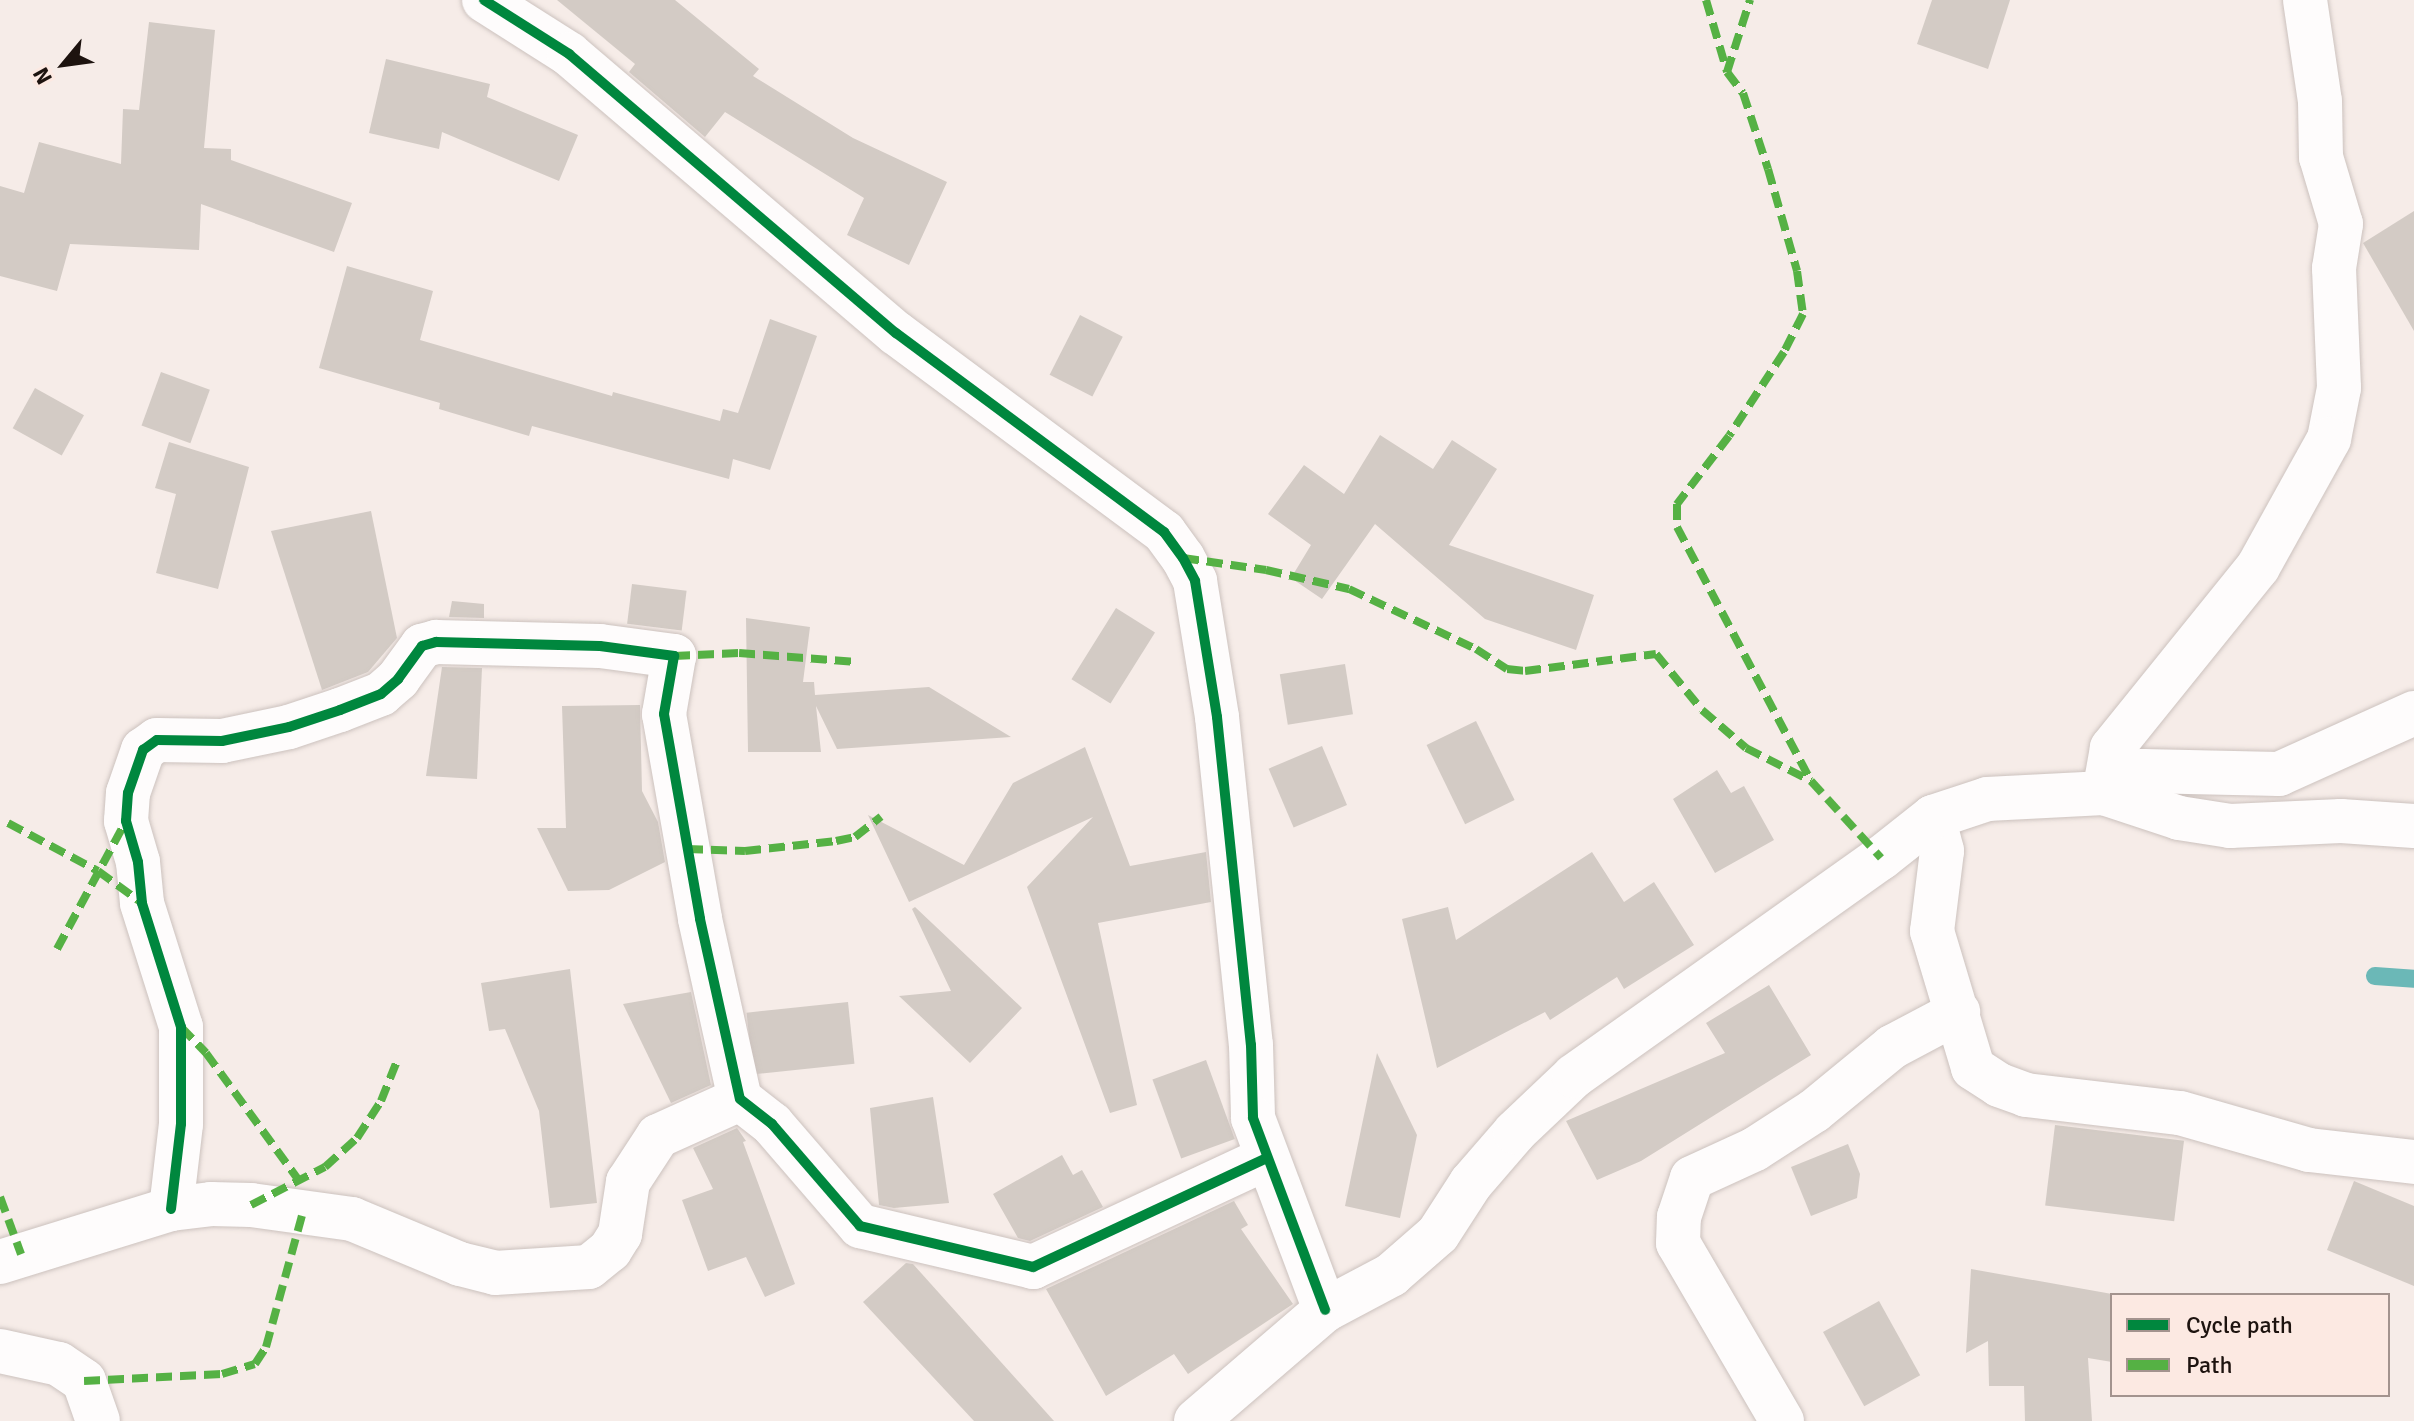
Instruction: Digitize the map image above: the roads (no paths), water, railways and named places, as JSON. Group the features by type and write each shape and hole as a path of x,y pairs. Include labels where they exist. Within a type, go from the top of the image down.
{"street":[{"path":"484,0 569,54 896,333 1164,532 1183,558 1195,581 1217,717 1251,1045 1253,1118 1325,1310"},
{"path":"2104,793 2112,748 2258,567 2329,439 2339,388 2334,268 2341,224 2321,157 2320,101 2305,0"},
{"path":"171,1209 181,1124 181,1027 142,903 138,862 126,821 128,793 143,750 157,740 222,741 289,727 340,710 381,694 398,679 422,646 436,642 600,646 674,656 664,714 700,919 740,1099 772,1124 860,1226 1033,1267 1267,1158"},
{"path":"2104,793 2143,771 2279,774 2414,713"},
{"path":"1196,1421 1325,1310 1391,1275 1438,1234 1471,1183 1515,1132 1574,1076 1881,858 1933,817 1987,799 2104,793 2179,818 2230,826 2341,821 2414,826"},
{"path":"1933,817 1942,851 1932,931 1973,1068 1999,1085 2026,1095 2180,1113 2309,1150 2414,1162"},
{"path":"1782,1421 1678,1243 1679,1217 1692,1178 1755,1149 1814,1111 1892,1047 1958,1012"},
{"path":"0,1262 171,1209 211,1204 251,1205 352,1219 460,1264 495,1273 589,1267 610,1250 620,1234 628,1182 658,1136 740,1099"},
{"path":"0,1351 59,1364 84,1381 98,1421"}],"waterway":[{"path":"2375,976 2414,979"}]}
